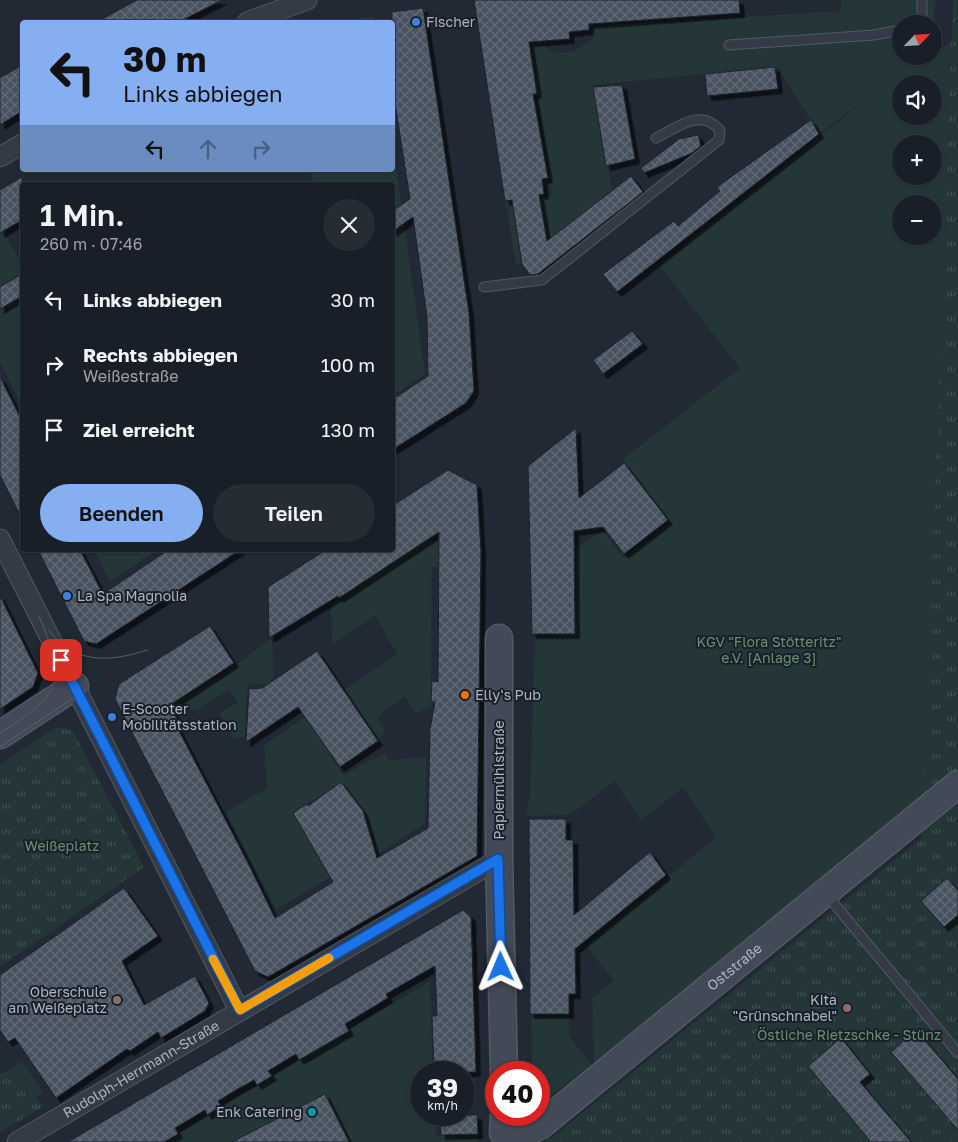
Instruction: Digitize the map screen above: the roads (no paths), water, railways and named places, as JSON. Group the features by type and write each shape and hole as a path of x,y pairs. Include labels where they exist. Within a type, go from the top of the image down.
{"street":[{"path":"252,20 307,0"},
{"path":"0,157 20,145"},
{"path":"0,539 240,1010"},
{"name":"Papiermühlstraße","path":"499,638 498,859 504,1061"},
{"path":"0,735 75,686"},
{"name":"Oststraße","path":"503,1130 523,1134 541,1125 958,784"},
{"name":"Rudolph-Herrmann-Straße","path":"17,1142 498,859"}],"lane":[{"path":"922,0 922,15"},
{"path":"729,46 874,35 892,32"},
{"path":"484,286 542,280 719,140 721,135 720,130 710,121 694,120 685,121 656,138"},
{"path":"826,892 958,1053"}],"tram line":[{"path":"0,733 36,708 47,697 53,685 55,672 53,657 39,616"},
{"path":"49,630 70,650 94,658 120,657 147,650"},
{"path":"0,747 85,690"}],"place":[{"name":"Fischer","path":"416,22"},
{"name":"La Spa Magnolia","path":"67,596"},
{"name":"Elly's Pub","path":"465,695"},
{"name":"E-Scooter Mobilitätsstation","path":"112,717"},
{"name":"Oberschule am Weißeplatz","path":"117,1000"},
{"name":"Kita \"Grünschnabel\"","path":"847,1008"},
{"name":"Enk Catering","path":"312,1112"}],"park label":[{"name":"KGV \"Flora Stötteritz\" e.V. [Anlage 3]","path":"769,650"},
{"name":"Weißeplatz","path":"62,846"},
{"name":"Östliche Rietzschke - Stünz","path":"849,1035"}]}
